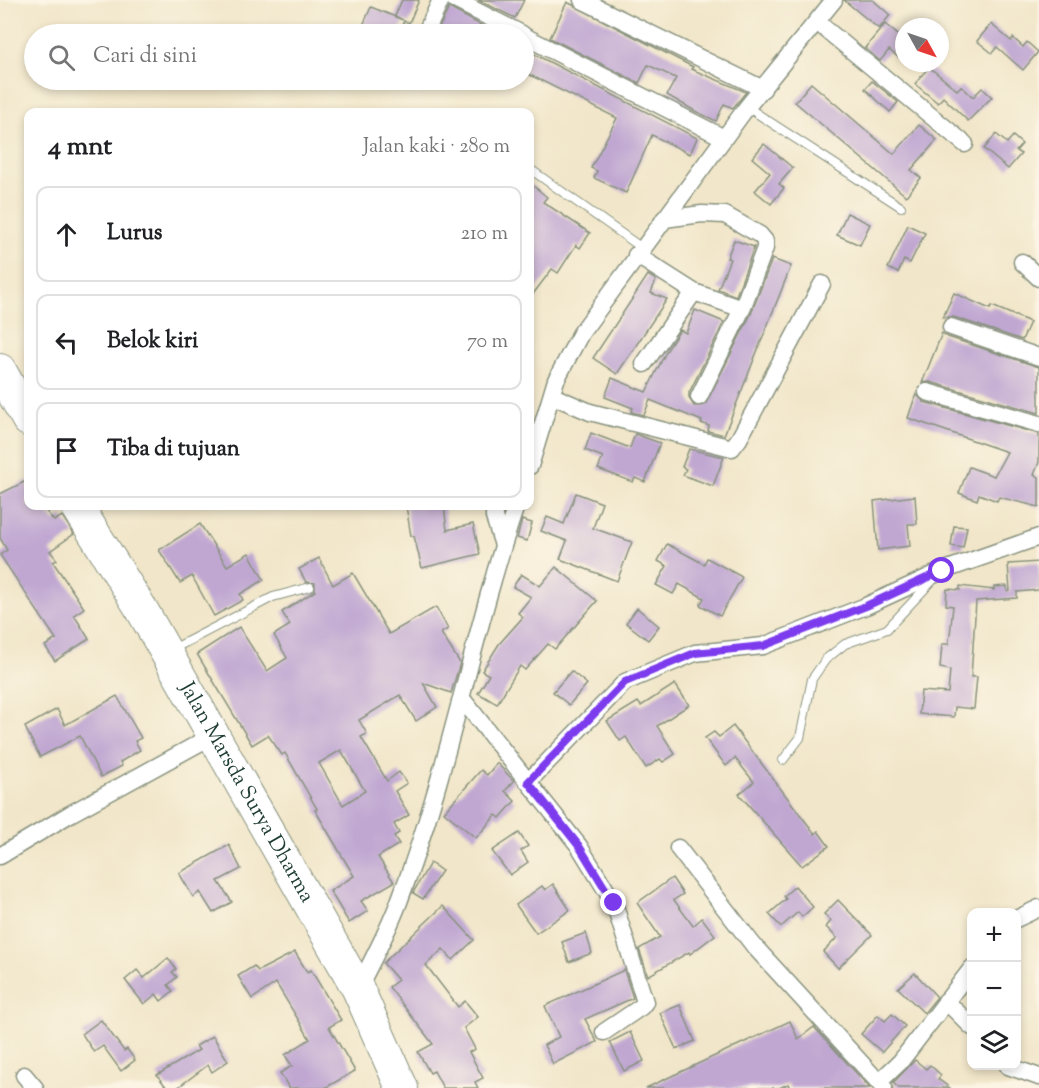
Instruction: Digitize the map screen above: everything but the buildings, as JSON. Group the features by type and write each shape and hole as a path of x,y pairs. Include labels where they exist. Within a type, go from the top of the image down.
{"highway":[{"path":"0,370 24,413"},
{"name":"Jalan Marsda Surya Dharma","path":"79,510 214,735 358,989 402,1088"}],"street":[{"path":"430,24 441,0"},
{"path":"455,0 502,24"},
{"path":"582,0 763,89"},
{"path":"534,454 560,371 581,333 747,107 834,0"},
{"path":"816,22 964,144"},
{"path":"534,41 724,138"},
{"path":"664,219 702,214 725,215 760,235 765,241 765,248 742,309 699,397"},
{"path":"639,252 694,292 742,309"},
{"path":"1022,262 1039,278"},
{"path":"553,396 590,412 732,448 739,439 822,284"},
{"path":"644,364 694,292"},
{"path":"951,327 1039,357"},
{"path":"927,392 1039,424"},
{"path":"494,510 503,545"},
{"path":"358,989 400,900 432,805 463,700 479,628 515,510"},
{"path":"528,782 625,682 695,653 763,646 866,606 942,571 1039,537"},
{"path":"463,700 579,846 614,903 645,1002 604,1032"},
{"path":"0,856 70,814 214,735"},
{"path":"678,848 754,946 882,1084 967,974"},
{"path":"1021,917 1039,908"},
{"path":"946,1001 967,1022"},
{"path":"1021,1070 1039,1077"},
{"path":"24,1075 35,1088"}],"lane":[{"path":"747,107 901,207"},
{"path":"534,172 639,252"},
{"path":"783,760 800,738 812,679 826,659 844,644 887,629 942,571"},
{"path":"165,653 273,597 309,587"}],"route":[{"path":"614,903 579,846 528,782 625,682 695,653 763,646 866,606 942,571"}]}
